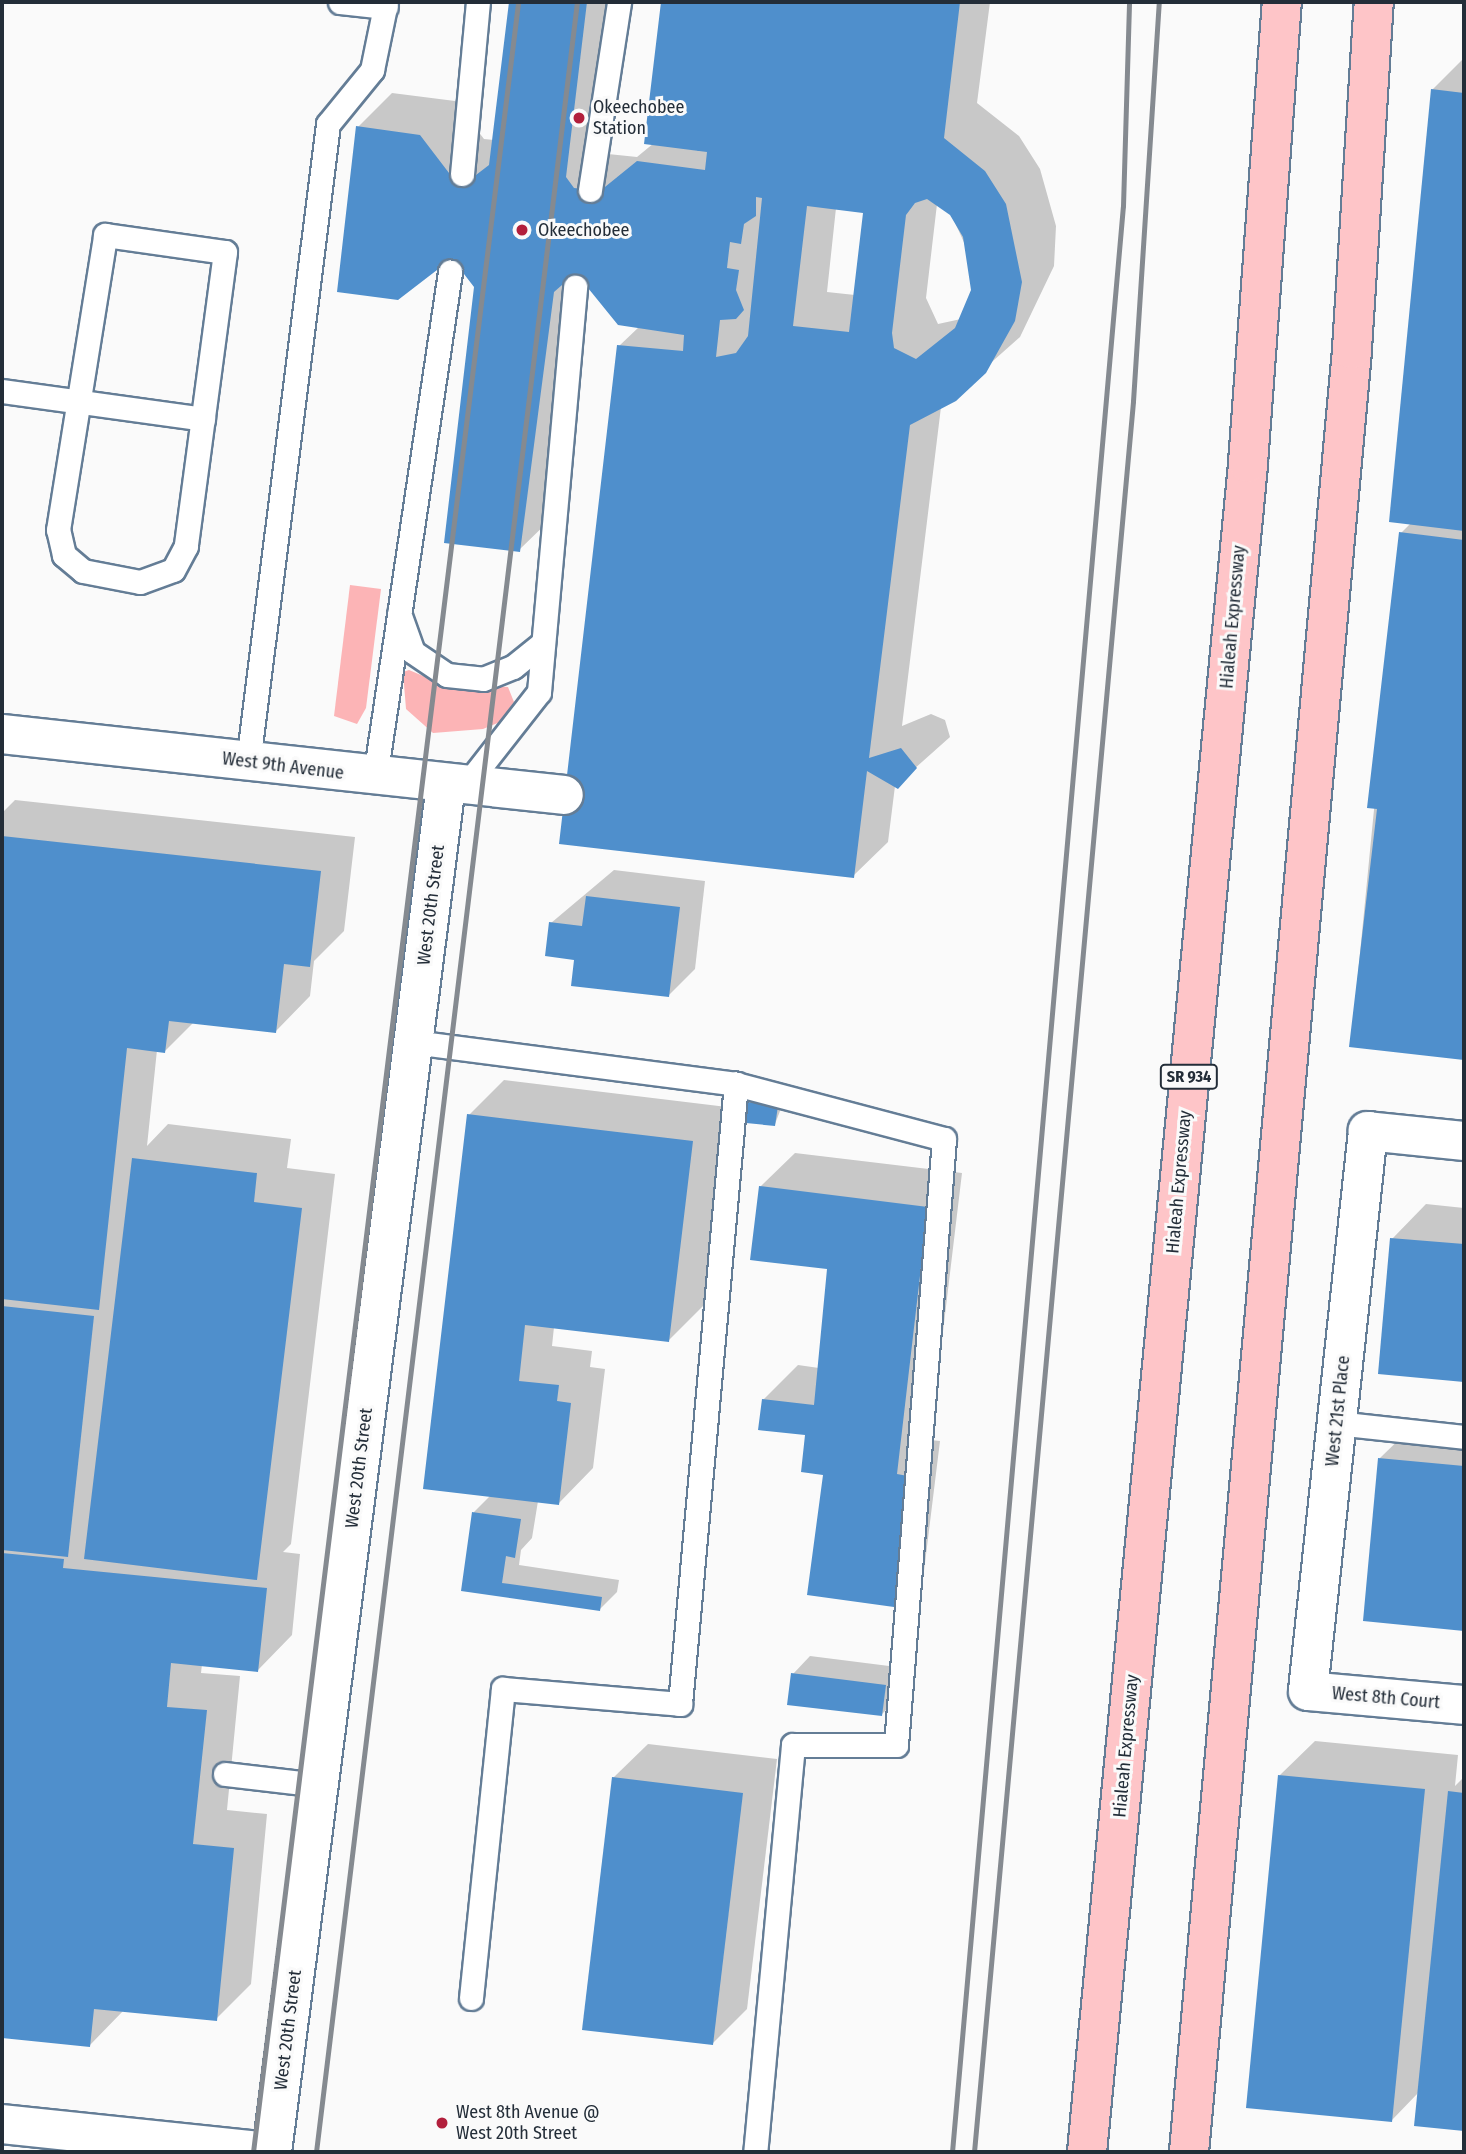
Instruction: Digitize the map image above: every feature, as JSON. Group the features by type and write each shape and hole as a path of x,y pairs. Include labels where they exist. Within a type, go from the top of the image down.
{"main road":[{"name":"Hialeah Expressway","path":"1087,2152 1248,463 1282,2"},
{"path":"1189,2152 1352,349 1374,2"}],"street":[{"name":"West 9th Avenue","path":"2,734 565,795"},
{"name":"West 20th Street","path":"271,2152 413,1042 457,784"},
{"name":"West 21st Place","path":"1308,1690 1368,1130 1464,1141"},
{"name":"West 8th Court","path":"1308,1690 1464,1705"},
{"path":"2,2124 271,2152"}],"lane":[{"path":"248,761 328,124 372,70 386,5 340,2"},
{"path":"462,174 478,2"},
{"path":"590,190 619,2"},
{"path":"105,235 225,252 186,546 173,570 140,582 83,570 64,555 58,530 79,401 105,235"},
{"path":"375,776 397,607 450,272"},
{"path":"457,784 539,692 575,287"},
{"path":"2,391 202,419"},
{"path":"397,607 412,652 447,675 483,679 513,667 542,643"},
{"path":"413,1042 736,1084 944,1139 896,1745 793,1745 755,2152"},
{"path":"471,1998 503,1689 680,1704 736,1084"},
{"path":"1336,1423 1464,1437"},
{"path":"225,1774 319,1784"}],"shaded area":[{"path":"350,585 381,589 366,708 357,724 334,716"},
{"path":"409,670 442,684 508,687 514,702 500,722 483,729 433,733 406,709 403,672"}],"building":[{"path":"509,2 587,2 566,177 574,188 600,191 637,161 705,170 707,152 644,144 661,2 960,2 944,138 985,171 1006,204 1022,282 1015,321 986,373 956,401 910,425 869,758 901,748 917,768 898,789 867,771 854,878 559,844 617,345 683,351 684,335 618,325 588,288 562,285 554,292 520,552 444,543 474,287 464,274 437,270 398,300 337,292 356,126 420,135 449,173 476,175 489,165","holes":["756,197 762,198 748,336 736,353 716,357 720,320 736,319 744,310 736,290 739,270 727,268 730,242 741,244 744,224 756,216","927,199 950,215 963,237 971,290 955,328 916,359 894,348 892,333 906,215 915,203","807,206 863,213 849,332 793,326"]},
{"path":"1431,89 1464,93 1464,531 1389,522"},
{"path":"1399,532 1464,540 1464,1060 1349,1047 1377,809 1367,808"},
{"path":"2,836 321,871 310,967 284,964 276,1033 169,1021 165,1053 127,1048 99,1310 2,1299"},
{"path":"586,896 680,907 669,997 571,986 574,960 545,956 549,922 582,926"},
{"path":"748,1102 778,1106 775,1126 746,1123"},
{"path":"467,1114 693,1141 669,1342 525,1325 519,1381 559,1385 557,1401 571,1403 559,1505 423,1489"},
{"path":"132,1158 257,1173 254,1202 302,1208 257,1580 84,1559"},
{"path":"759,1186 928,1207 897,1474 913,1477 894,1607 807,1595 823,1475 801,1472 805,1435 758,1430 762,1399 814,1405 827,1269 750,1260"},
{"path":"1390,1238 1464,1244 1464,1382 1378,1374"},
{"path":"2,1306 94,1316 68,1557 2,1550"},
{"path":"1378,1458 1464,1466 1464,1631 1363,1621"},
{"path":"472,1512 521,1519 515,1558 506,1556 502,1583 602,1597 600,1611 461,1591"},
{"path":"2,1553 64,1559 63,1568 267,1588 258,1672 171,1663 167,1707 207,1710 193,1844 234,1848 217,2021 94,2009 90,2047 2,2038"},
{"path":"791,1673 886,1685 882,1716 787,1705"},
{"path":"1278,1775 1425,1789 1392,2122 1246,2108"},
{"path":"612,1777 743,1793 713,2045 582,2030"},
{"path":"1448,1791 1464,1793 1464,2131 1414,2126"}],"railway":[{"path":"253,2152 518,2"},
{"path":"316,2152 577,2"},
{"path":"952,2152 1123,206 1129,2"},
{"path":"974,2152 1133,401 1159,2"}],"place":[{"name":"Okeechobee Station","path":"579,118"},
{"name":"Okeechobee","path":"522,230"},
{"name":"West 8th Avenue @ West 20th Street","path":"442,2123"}]}
